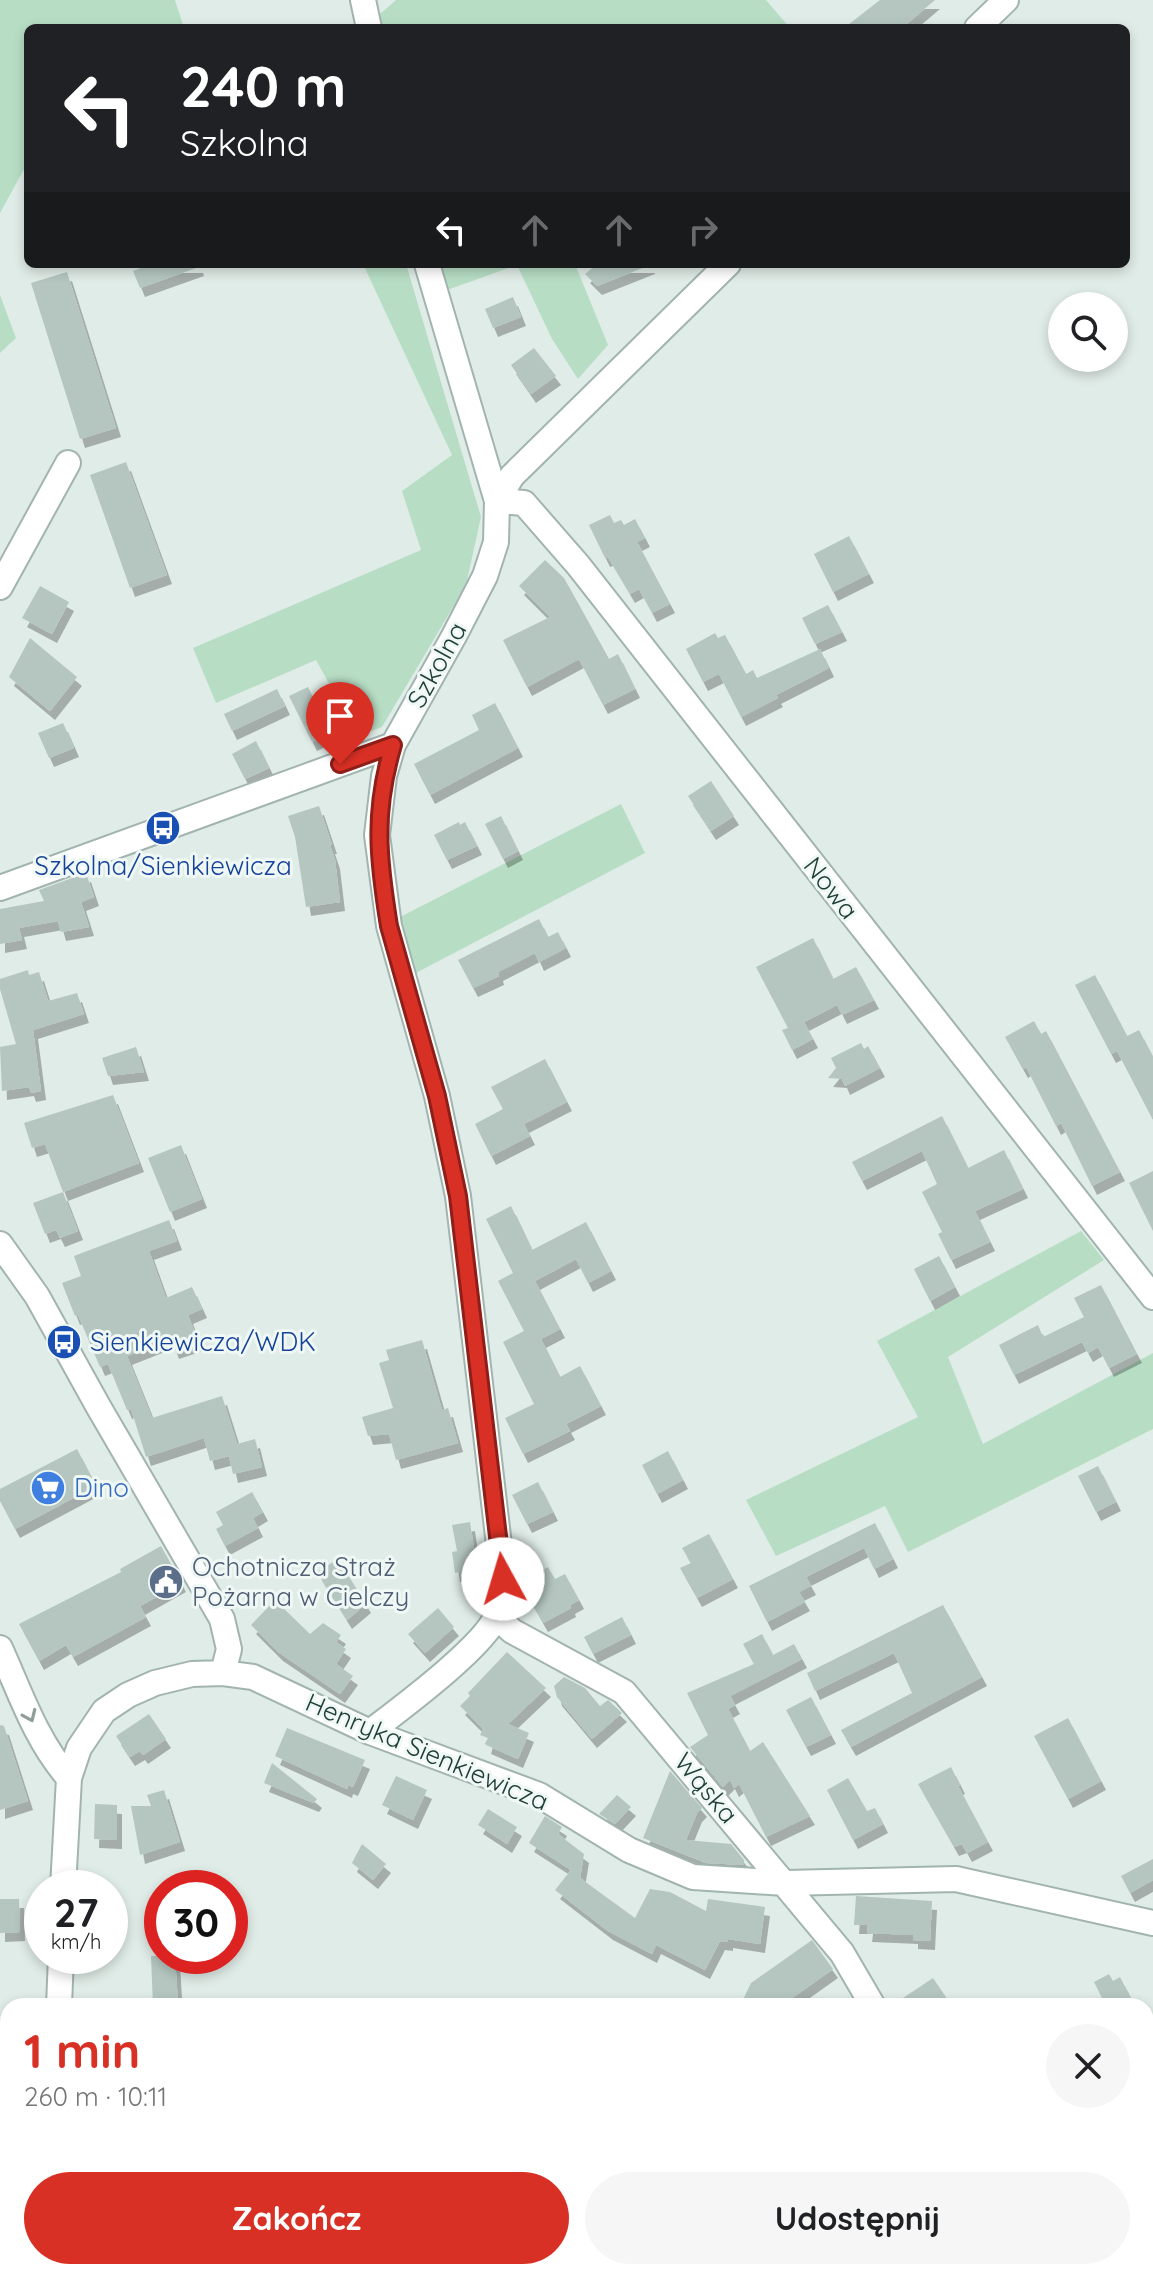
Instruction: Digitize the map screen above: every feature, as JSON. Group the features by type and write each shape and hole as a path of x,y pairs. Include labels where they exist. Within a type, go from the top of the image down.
{"street":[{"path":"363,0 368,24"},
{"path":"981,24 1006,0"},
{"name":"Szkolna","path":"393,745 485,576 496,542 497,501 428,268"},
{"path":"497,501 512,476 724,268"},
{"path":"0,587 68,463"},
{"name":"Nowa","path":"497,501 524,503 578,565 1153,1297"},
{"path":"0,888 393,745"},
{"path":"370,1732 443,1673 484,1634 497,1617 503,1579 458,1196 437,1096 389,926 382,875 377,835 379,807 393,745"},
{"path":"0,1244 10,1268 222,1619 229,1649 223,1673"},
{"name":"Wąska","path":"497,1617 512,1631 624,1692 842,1953 868,1998"},
{"path":"0,1648 36,1730 52,1760 69,1778"},
{"name":"Henryka Sienkiewicza","path":"64,1870 69,1778 79,1748 104,1711 128,1695 155,1683 192,1674 223,1673 253,1677 370,1732 539,1795 629,1850 693,1877 785,1883 956,1879 1153,1923"},
{"path":"59,1998 60,1974"}],"green space":[{"path":"0,0 175,0 183,24 24,24 24,169 0,213"},
{"path":"396,0 766,0 787,24 382,24 380,14"},
{"path":"365,268 407,268 481,517 466,585 382,727 358,736 316,660 216,703 193,648 421,550 402,491 452,455"},
{"path":"440,268 509,268 447,290"},
{"path":"518,268 577,268 608,345 578,379 552,339"},
{"path":"0,295 16,338 0,353"},
{"path":"621,804 645,853 412,975 398,918"},
{"path":"1081,1231 1104,1260 948,1357 983,1444 1153,1353 1153,1429 908,1552 885,1506 776,1556 746,1500 918,1417 877,1341"}],"building":[{"path":"880,0 935,0 907,24 849,24"},
{"path":"141,268 196,268 140,288 133,271"},
{"path":"592,268 642,268 597,286 585,274"},
{"path":"67,272 116,428 80,439 31,283"},
{"path":"513,297 521,317 493,328 485,309"},
{"path":"534,348 556,376 531,394 511,365"},
{"path":"126,462 167,575 130,588 90,475"},
{"path":"610,515 614,523 621,520 624,525 635,519 645,538 637,542 670,604 652,613 639,589 630,594 608,557 605,558 589,525"},
{"path":"849,536 869,574 833,592 814,554"},
{"path":"545,560 564,578 609,659 618,654 635,689 603,705 579,659 527,687 503,640 550,617 519,586"},
{"path":"40,586 69,602 52,634 22,618"},
{"path":"828,605 842,632 815,644 802,618"},
{"path":"715,633 718,638 725,635 746,674 753,670 757,678 820,649 829,668 741,717 719,674 703,682 686,649"},
{"path":"30,638 77,677 50,711 9,677"},
{"path":"308,687 331,733 312,742 289,696"},
{"path":"277,689 285,706 232,731 224,714"},
{"path":"495,703 518,748 430,795 414,764 479,730 472,715"},
{"path":"63,723 74,748 49,758 38,733"},
{"path":"256,741 269,768 245,779 232,754"},
{"path":"711,781 734,816 711,831 688,796"},
{"path":"319,806 332,845 340,902 306,907 295,837 288,816"},
{"path":"501,816 518,851 503,859 485,824"},
{"path":"459,822 460,825 465,822 477,846 447,860 434,835"},
{"path":"86,873 94,897 81,902 89,927 61,932 58,921 19,928 22,940 0,944 0,909 44,901 39,890"},
{"path":"539,919 548,937 558,932 566,948 539,962 535,953 473,988 458,960"},
{"path":"813,938 833,979 856,967 874,1000 842,1015 837,1005 804,1022 813,1039 792,1050 782,1030 788,1028 756,967"},
{"path":"28,970 29,975 39,972 48,1001 77,993 84,1014 33,1030 41,1091 31,1093 29,1087 2,1091 0,1047 16,1044 0,979"},
{"path":"1095,975 1127,1036 1139,1030 1153,1057 1153,1120 1117,1051 1111,1054 1075,985"},
{"path":"1034,1021 1041,1034 1046,1031 1120,1172 1092,1186 1061,1123 1056,1126 1026,1067 1023,1069 1005,1037"},
{"path":"861,1043 864,1049 868,1046 880,1068 845,1086 842,1079 828,1078 836,1068 831,1058"},
{"path":"136,1047 144,1072 108,1076 102,1058"},
{"path":"545,1059 567,1102 524,1124 530,1136 491,1156 475,1124 503,1109 491,1087"},
{"path":"113,1095 139,1163 63,1192 45,1144 32,1148 24,1123"},
{"path":"942,1116 968,1168 1004,1150 1023,1189 975,1211 990,1242 951,1260 938,1234 942,1232 922,1192 937,1184 922,1151 862,1181 852,1162"},
{"path":"181,1145 202,1199 170,1212 148,1158"},
{"path":"1153,1171 1153,1231 1129,1183"},
{"path":"63,1192 78,1231 60,1238 56,1230 45,1234 33,1203"},
{"path":"511,1206 532,1250 586,1222 611,1271 588,1283 576,1259 535,1281 560,1329 541,1339 560,1377 580,1366 601,1406 566,1424 570,1431 523,1454 505,1418 534,1404 503,1342 524,1331 498,1281 513,1273 486,1219"},
{"path":"169,1220 177,1241 149,1251 166,1298 192,1287 202,1309 188,1315 198,1342 174,1350 170,1339 127,1356 152,1418 222,1396 237,1444 255,1439 262,1467 233,1474 229,1456 210,1461 204,1438 146,1457 131,1409 127,1410 108,1364 100,1367 62,1283 81,1276 74,1256"},
{"path":"939,1256 955,1287 930,1301 914,1269"},
{"path":"1101,1285 1137,1354 1109,1368 1098,1347 1088,1353 1082,1342 1014,1375 999,1345 1038,1325 1043,1337 1084,1317 1074,1298"},
{"path":"422,1340 442,1410 448,1408 458,1443 396,1460 389,1434 368,1436 362,1417 393,1408 379,1363 389,1360 386,1350"},
{"name":"Dino","path":"77,1449 96,1486 15,1529 0,1501 0,1489"},
{"path":"668,1451 683,1480 657,1494 642,1465"},
{"path":"1098,1466 1116,1502 1096,1512 1078,1476"},
{"path":"538,1482 553,1512 527,1524 512,1495"},
{"path":"252,1492 263,1512 253,1518 258,1528 225,1546 216,1529 223,1525 216,1512"},
{"path":"470,1522 474,1549 484,1547 488,1584 463,1586 460,1572 455,1573 452,1552 457,1551 452,1525"},
{"path":"875,1523 893,1559 874,1569 864,1548 806,1577 811,1586 799,1592 805,1602 767,1622 749,1586"},
{"path":"709,1534 733,1579 697,1598 680,1568 691,1563 682,1548"},
{"path":"161,1546 181,1583 140,1606 146,1617 73,1657 66,1645 39,1661 19,1624 121,1572 120,1569"},
{"path":"338,1559 366,1604 347,1620 317,1572"},
{"path":"548,1567 555,1579 565,1574 579,1600 570,1605 571,1608 543,1623 520,1583"},
{"path":"275,1600 310,1634 323,1623 341,1635 336,1642 346,1649 336,1664 353,1676 340,1694 278,1652 251,1625"},
{"path":"943,1605 982,1677 851,1747 841,1730 912,1693 894,1653 815,1691 807,1673"},
{"path":"438,1608 454,1627 425,1653 408,1634"},
{"path":"622,1617 631,1635 593,1654 584,1637"},
{"path":"762,1634 773,1655 794,1644 802,1659 730,1696 735,1705 728,1709 750,1751 763,1742 810,1816 766,1837 739,1784 734,1788 730,1780 723,1787 690,1747 708,1735 687,1693 754,1664 743,1644"},
{"path":"507,1652 546,1688 508,1724 529,1733 518,1759 486,1745 488,1738 480,1735 483,1729 460,1706 470,1696 468,1693"},
{"path":"564,1677 585,1688 600,1706 608,1700 622,1713 592,1739 557,1697 554,1686"},
{"path":"811,1697 831,1735 806,1747 786,1710"},
{"path":"149,1714 166,1739 143,1755 140,1751 130,1757 116,1736"},
{"path":"1068,1718 1101,1781 1068,1799 1034,1736"},
{"path":"0,1725 4,1726 28,1801 0,1810"},
{"path":"287,1728 365,1760 353,1787 348,1785 347,1789 275,1756"},
{"path":"272,1763 317,1799 314,1803 264,1783"},
{"path":"951,1767 988,1842 967,1853 962,1844 954,1847 918,1784"},
{"path":"670,1771 702,1808 686,1840 731,1844 744,1860 744,1865 706,1863 643,1838"},
{"path":"396,1776 427,1790 413,1820 382,1805"},
{"path":"848,1778 867,1811 875,1808 883,1824 853,1840 827,1790"},
{"path":"164,1790 180,1842 140,1855 131,1806 151,1806 147,1795"},
{"path":"617,1795 631,1807 615,1824 599,1814"},
{"path":"95,1804 117,1805 117,1840 94,1839"},
{"path":"488,1809 517,1827 507,1844 478,1825"},
{"path":"545,1816 562,1827 558,1834 584,1854 580,1878 635,1918 650,1889 670,1892 706,1911 708,1899 765,1907 760,1944 728,1939 728,1942 720,1941 705,1970 656,1945 652,1954 608,1931 555,1890 571,1870 529,1843"},
{"path":"362,1844 386,1864 373,1880 352,1863"},
{"path":"1153,1859 1153,1880 1130,1893 1121,1876"},
{"path":"856,1896 932,1901 930,1941 913,1940 913,1935 867,1933 868,1925 854,1925"},
{"path":"0,1899 19,1899 20,1932 0,1933"},
{"path":"812,1940 833,1969 792,1998 744,1998 751,1983"},
{"path":"152,1974 176,1974 178,1998 153,1998"},
{"path":"1109,1974 1113,1981 1120,1977 1131,1998 1102,1998 1094,1982"},
{"path":"933,1978 947,1998 903,1998"}],"place":[{"name":"Szkolna/Sienkiewicza","path":"163,828"},
{"name":"Sienkiewicza/WDK","path":"64,1342"},
{"name":"Dino","path":"48,1488"},
{"name":"Ochotnicza Straż Pożarna w Cielczy","path":"166,1582"}],"route":[{"path":"340,764 393,745 384,776 377,835 384,897 389,926 437,1096 458,1196 503,1579"}]}
